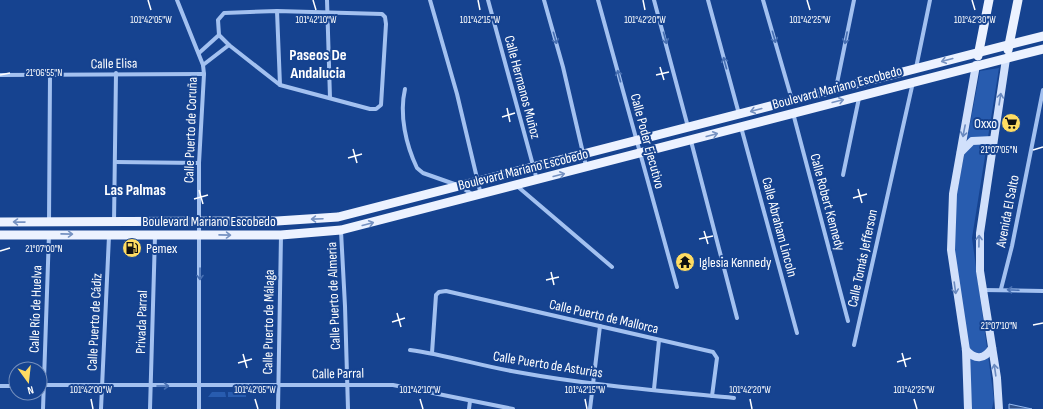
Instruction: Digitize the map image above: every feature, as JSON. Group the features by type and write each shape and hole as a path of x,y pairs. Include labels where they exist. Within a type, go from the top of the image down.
{"main road":[{"path":"968,409 966,350 950,250 953,194 989,0"},
{"path":"999,409 992,348 982,290 980,271 980,233 1006,59 1018,0"},
{"name":"Boulevard Mariano Escobedo","path":"0,222 325,219 350,215 979,51 1043,36"},
{"name":"Boulevard Mariano Escobedo","path":"0,235 280,235 341,230 587,168 860,95 1043,49"},
{"path":"959,156 963,148 972,141 993,140"},
{"path":"966,350 974,357 980,358 986,356 992,348"}],"street":[{"name":"Calle Puerto de Coruña","path":"177,0 199,53 203,64 204,74 199,163 199,409"},
{"path":"327,0 330,98"},
{"path":"430,0 457,94 477,182 478,196"},
{"name":"Calle Hermanos Muñoz","path":"488,0 537,180"},
{"path":"544,0 563,67 587,168"},
{"name":"Calle Poder Ejecutivo","path":"598,0 677,287"},
{"path":"654,0 688,127"},
{"path":"708,0 739,114"},
{"path":"763,0 792,100"},
{"path":"836,88 854,0"},
{"path":"916,68 930,0"},
{"path":"277,11 280,85"},
{"path":"327,11 379,13 382,14 386,20 381,105 376,109 370,109 280,85 229,45 220,35 218,20 224,13 327,11"},
{"path":"199,53 220,35"},
{"path":"203,64 229,45"},
{"path":"114,222 116,73"},
{"name":"Calle Elisa","path":"0,75 116,73 204,74"},
{"path":"49,222 50,75"},
{"name":"Calle Tomás Jefferson","path":"854,346 913,82"},
{"path":"405,89 402,108 414,161 417,168 423,173 460,186 478,196"},
{"name":"Avenida El Salto","path":"1001,289 1012,246 1043,90"},
{"path":"843,175 860,95"},
{"name":"Calle Robert Kennedy","path":"793,113 848,321"},
{"name":"Calle Abraham Lincoln","path":"741,127 797,333"},
{"path":"690,140 737,318"},
{"path":"115,162 199,163"},
{"path":"516,186 612,267"},
{"name":"Calle Puerto de Almeria","path":"341,230 348,409"},
{"name":"Calle Río de Huelva","path":"43,361 49,234"},
{"name":"Calle Puerto de Cádiz","path":"101,409 109,235"},
{"name":"Privada Parral","path":"150,409 155,235"},
{"name":"Calle Puerto de Málaga","path":"278,409 280,235"},
{"path":"982,290 1001,289 1043,292"},
{"name":"Calle Puerto de Mallorca","path":"432,353 436,295 439,292 446,291 714,353 717,358 712,396"},
{"path":"590,409 600,326"},
{"path":"654,389 659,340"},
{"name":"Calle Puerto de Asturias","path":"410,350 432,353 517,372 593,383 734,398"},
{"name":"Calle Parral","path":"48,385 393,385 513,409"},
{"path":"469,409 470,401"}],"shaded area":[{"path":"999,68 972,238 994,399 992,409 972,409 969,368 953,254 953,214 980,71"},
{"path":"212,392 225,392 226,397 208,397"},
{"path":"228,392 246,392 246,397 228,397"},
{"path":"1009,404 1032,409 1009,409"}],"place":[{"name":"Oxxo","path":"1011,123"},
{"name":"Pemex","path":"132,248"},
{"name":"Iglesia Kennedy","path":"685,262"}],"district":[{"name":"Paseos De Andalucia","path":"318,63"},
{"name":"Las Palmas","path":"135,189"}]}
